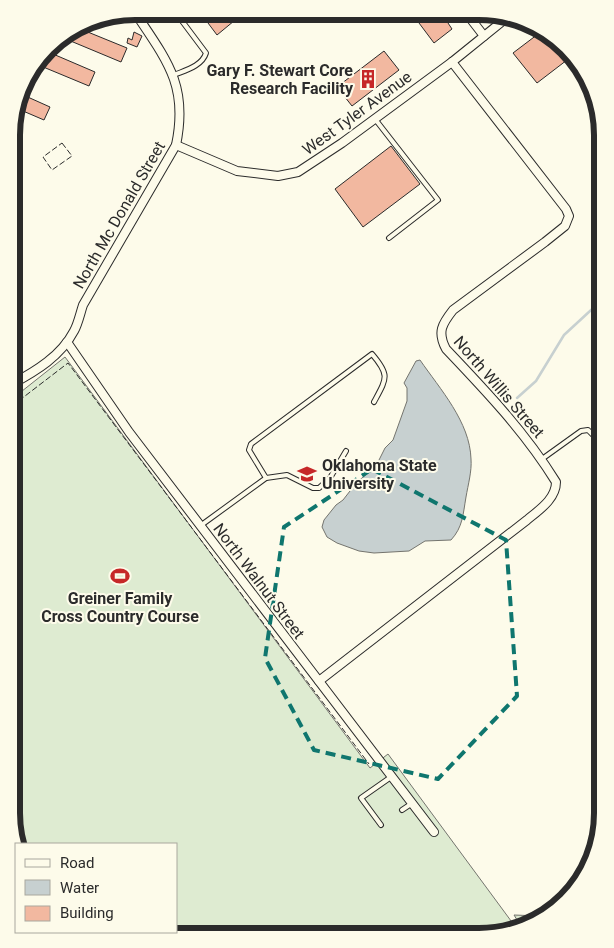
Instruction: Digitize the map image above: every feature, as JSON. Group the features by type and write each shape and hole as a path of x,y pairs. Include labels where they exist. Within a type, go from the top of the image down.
{"street":[{"name":"North Mc Donald Street","path":"67,342 74,331 83,305 176,145 180,125 180,99 174,75 139,20"},
{"path":"473,20 484,36"},
{"name":"West Tyler Avenue","path":"176,145 237,171 278,176 298,172 375,119 452,62 501,22"},
{"name":"North Willis Street","path":"319,681 548,502 556,488 556,482 542,459 493,398 446,349 442,341 442,328 444,321 454,310 565,226 569,216 566,209 522,150 452,62"},
{"path":"20,379 38,369 63,348 67,342"},
{"name":"North Walnut Street","path":"67,342 129,432 434,832"}],"lane":[{"path":"174,75 198,64 206,53 181,20"},
{"path":"375,119 438,200 389,238"},
{"path":"266,478 251,456 249,450 251,444 372,354 384,368 386,376 374,402"},
{"path":"542,459 581,431 588,430 594,436"},
{"path":"200,526 266,478 287,475 313,488 319,488 330,478 346,451"},
{"path":"381,825 361,798 391,777"},
{"path":"402,810 411,804"}],"highlighted area":[{"path":"372,469 506,540 517,696 438,779 314,750 265,658 284,527"}],"green space":[{"name":"Greiner Family Cross Country Course","path":"65,357 370,768 388,754 513,923 487,928 178,928 178,843 24,843 20,813 20,393"},
{"path":"514,915 531,916 523,919 518,921"}],"water":[{"path":"420,360 453,406 460,419 469,445 470,473 463,515 458,530 451,540 425,541 409,551 374,553 359,551 337,543 327,537 322,527 324,520 357,482 372,470 385,448 393,440 407,401 407,388 404,383 416,361"}],"building":[{"path":"206,20 235,20 217,35"},
{"path":"417,20 446,20 452,29 434,43"},
{"path":"86,31 127,48 121,62 70,41"},
{"path":"134,32 142,36 137,47 127,43 128,38 132,40"},
{"path":"537,35 566,61 537,83 513,53"},
{"name":"Gary F. Stewart Core Research Facility","path":"384,51 399,70 352,106 337,87"},
{"path":"53,54 95,72 89,86 42,67"},
{"path":"27,97 50,107 44,120 23,111"},
{"path":"391,146 420,184 363,227 335,189"}],"waterway":[{"path":"517,398 536,381 564,335 594,307"}],"fence":[{"path":"62,143 72,156 52,170 43,157 62,143"},
{"path":"20,400 68,363 369,764"}],"place":[{"name":"Gary F. Stewart Core Research Facility","path":"368,79"},
{"name":"Oklahoma State University","path":"307,474"},
{"name":"Greiner Family Cross Country Course","path":"120,576"}]}
